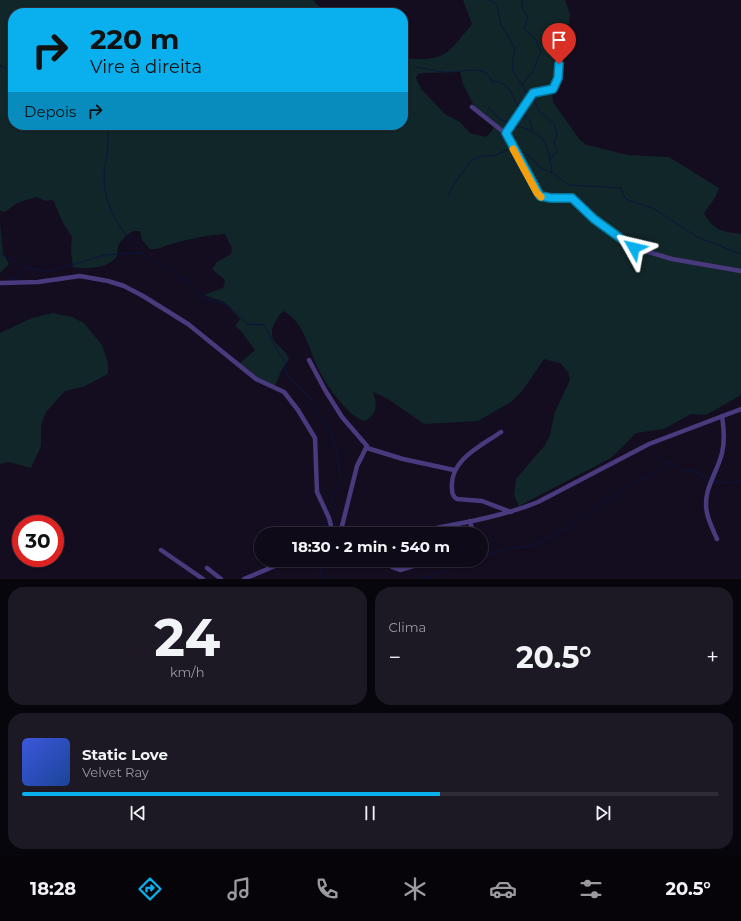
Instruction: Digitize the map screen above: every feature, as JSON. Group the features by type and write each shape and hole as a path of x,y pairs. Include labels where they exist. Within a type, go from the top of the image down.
{"street":[{"path":"506,133 533,93 553,89 558,78 559,64"},
{"path":"472,107 506,133 540,196 551,198 572,198 594,219 634,248 672,259 741,271"},
{"path":"0,282 38,282 80,276 108,281 124,286 188,324 256,379 284,392 298,410 315,438 318,492 331,527"},
{"path":"310,360 325,390 342,417 365,443 367,448 403,459 454,470"},
{"path":"441,527 511,512 538,502 649,444 741,409"},
{"path":"717,539 706,512 709,484 722,455 724,432 722,416"},
{"path":"501,432 464,458 454,470 451,484 454,497 462,500 482,501 511,512"},
{"path":"342,527 359,461 367,448"},
{"path":"470,521 471,527"},
{"path":"161,550 203,579"},
{"path":"244,579 271,567"},
{"path":"393,567 400,570 409,567"},
{"path":"207,568 221,579"},
{"path":"256,573 260,579"}],"green space":[{"path":"0,0 313,0 321,8 8,8 8,130 408,130 408,58 428,59 437,57 444,54 456,43 472,24 463,0 565,0 570,14 569,23 561,46 560,76 552,92 553,102 580,140 587,145 628,155 669,157 719,188 715,198 704,213 715,227 723,231 741,234 741,395 706,415 691,414 664,429 636,433 611,458 519,506 514,495 516,479 545,445 550,435 555,412 570,380 568,372 560,363 544,359 523,390 511,402 478,421 424,424 388,399 373,392 376,404 374,412 365,421 359,419 345,408 332,392 315,362 301,329 290,316 283,311 274,324 272,336 289,359 281,371 275,386 259,379 240,363 255,350 241,331 235,326 240,319 224,302 204,295 223,288 225,280 212,269 217,262 231,254 232,248 225,234 191,239 150,249 142,240 140,231 133,231 120,242 117,256 114,260 103,266 78,268 73,267 71,251 72,237 63,223 53,200 45,201 36,197 17,203 5,212 0,211","holes":["460,72 463,84 475,108 495,123 492,131 486,137 470,133 460,122 445,114 422,90 416,78 418,74"]},
{"path":"0,223 3,253 9,264 0,273"},
{"path":"53,313 72,317 84,323 102,345 108,363 108,374 83,387 65,391 46,412 41,425 41,446 31,468 9,462 0,464 0,333 32,318"}],"waterway":[{"path":"489,0 497,5 501,25 515,48 512,64 513,71 528,94"},
{"path":"522,0 522,8 528,17 524,29 535,38 541,51 533,71 522,85"},
{"path":"0,66 8,69"},
{"path":"415,67 443,72 471,70 484,72 488,75 491,81 503,84 510,90 519,109"},
{"path":"533,98 539,111 554,123 557,134 554,144 558,150 550,159"},
{"path":"489,108 499,119 510,123"},
{"path":"524,114 530,121 533,130"},
{"path":"514,125 528,129 539,136 549,152 552,172"},
{"path":"107,130 108,150 104,177 107,199 115,218 141,253"},
{"path":"448,196 454,184 471,161 481,156 496,155 509,149"},
{"path":"517,150 525,153 543,169 552,173 569,185 621,188 625,198 630,201 653,208 697,237 741,254"},
{"path":"0,254 27,268 48,272 105,255 133,253 142,254 160,263 174,274 189,282 204,298 228,305 247,324 264,325 286,363 287,375 309,397 331,435 337,449 340,479 329,509"},
{"path":"9,280 17,278 27,268"},
{"path":"488,555 510,548 535,545 558,532 570,528 588,512 636,481 654,474 668,463 673,463 683,470 693,471 708,478"},
{"path":"713,481 730,483 741,481"},
{"path":"321,527 326,516"},
{"path":"319,567 323,579"},
{"path":"423,579 454,567"}],"slow traffic":[{"path":"513,149 537,193 541,197"}],"route":[{"path":"559,64 558,78 553,89 541,90 533,93 506,133 515,153 540,196 545,198 572,198 594,219 634,248"}]}
